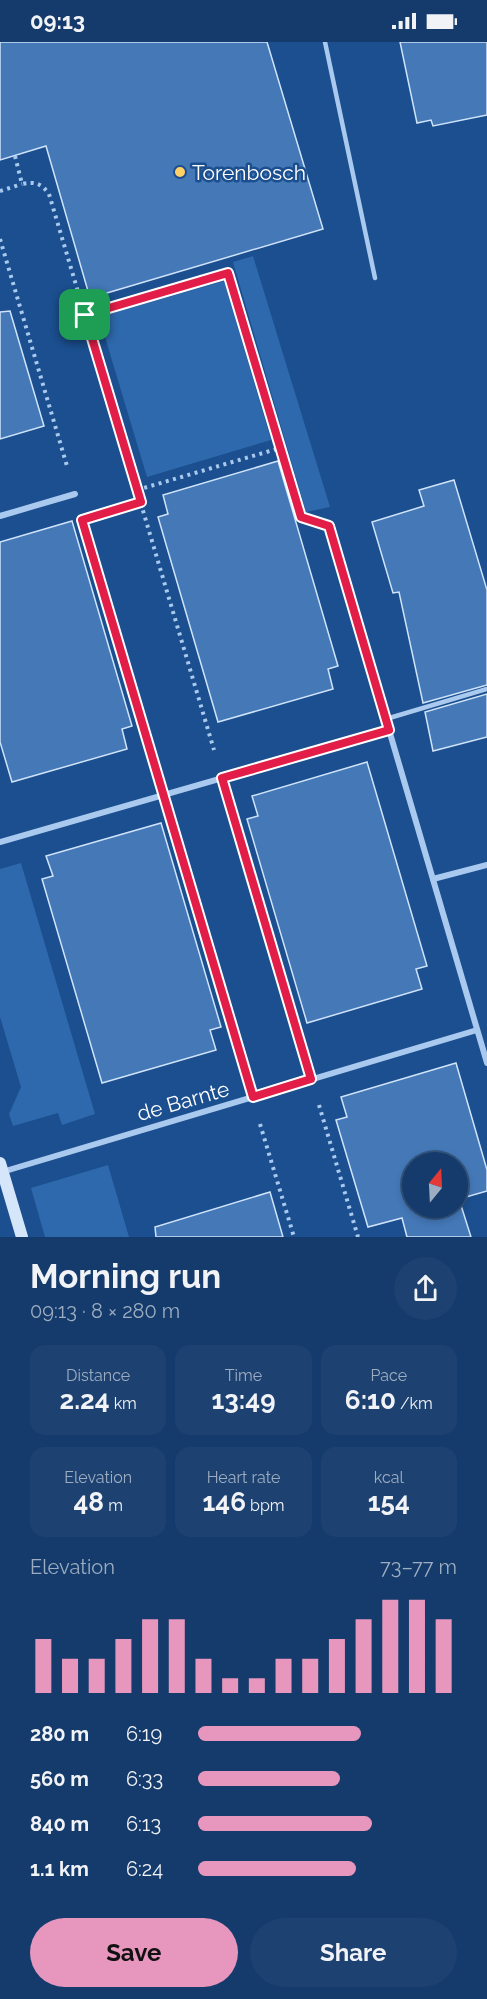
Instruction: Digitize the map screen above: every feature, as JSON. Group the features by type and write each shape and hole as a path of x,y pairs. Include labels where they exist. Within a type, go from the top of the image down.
{"street":[{"path":"0,516 75,494"},
{"path":"329,526 487,1063"},
{"path":"0,842 389,730"},
{"path":"433,879 487,865"},
{"name":"de Barnte","path":"1,1168 253,1097 477,1030"},
{"path":"1,1168 22,1237"}],"lane":[{"path":"325,42 375,279"},
{"path":"386,718 487,689"}],"path":[{"path":"15,156 22,184"},
{"path":"0,191 22,184 38,183 49,194 358,1237"},
{"path":"0,239 75,494"},
{"path":"85,315 228,273 301,517 329,526"},
{"path":"137,490 280,448"},
{"path":"141,502 82,520 294,1237"}],"shaded area":[{"path":"253,256 330,507 306,512 233,262"},
{"path":"224,281 271,440 147,477 99,317"},
{"path":"21,863 95,1114 62,1125 58,1113 13,1126 9,1114 21,1087 0,1017 0,869"},
{"path":"108,1165 129,1237 45,1237 31,1188"}],"building":[{"name":"Torenbosch","path":"0,42 267,42 323,229 90,298 46,146 0,160"},
{"path":"400,42 487,42 487,115 433,126 431,120 417,123"},
{"path":"10,311 44,426 0,439 0,312"},
{"path":"278,461 338,666 328,669 333,689 218,722 158,517 168,514 163,495"},
{"path":"454,480 487,590 487,685 423,703 399,592 393,593 372,522 424,506 419,490"},
{"path":"72,521 132,726 122,729 127,749 12,782 0,742 0,542"},
{"path":"487,694 487,737 433,751 425,712"},
{"path":"367,762 427,966 416,969 422,989 307,1023 247,819 258,816 252,796"},
{"path":"161,823 221,1027 210,1030 216,1050 102,1083 42,879 53,876 46,856"},
{"path":"456,1063 487,1170 487,1191 468,1196 468,1152 402,1152 402,1218 368,1227 336,1120 347,1117 341,1097"},
{"path":"270,1192 283,1237 156,1237 155,1227"},
{"path":"402,1218 465,1218 471,1237 407,1237"}],"place":[{"name":"Torenbosch","path":"180,172"}],"route":[{"path":"228,273 301,517 329,526 389,730 222,778 311,1079 253,1097 82,520 141,502 85,315 228,273"}]}
